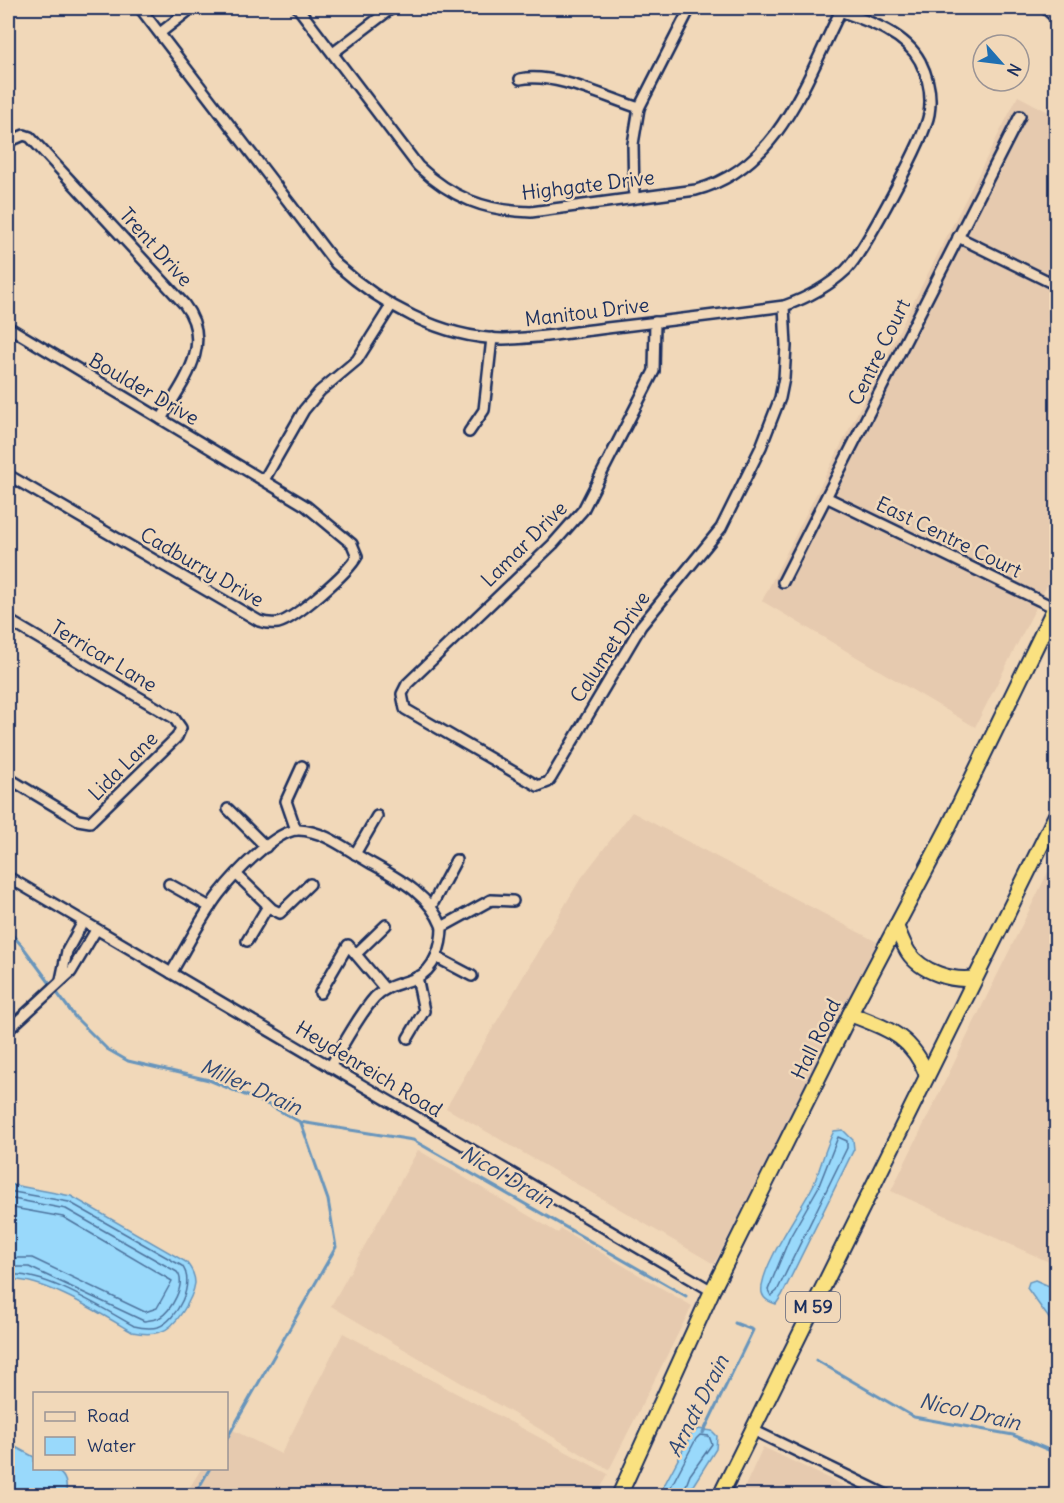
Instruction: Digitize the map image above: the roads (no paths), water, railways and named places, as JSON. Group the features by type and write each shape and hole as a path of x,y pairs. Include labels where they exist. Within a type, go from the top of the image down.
{"highway":[{"name":"Hall Road","path":"619,1496 712,1291 850,1014 949,826 1056,606"},
{"name":"M 59","path":"720,1496 1056,815"},
{"path":"896,926 907,951 919,963 949,978 975,978"},
{"path":"850,1014 905,1039 915,1049 927,1075"}],"street":[{"name":"Manitou Drive","path":"140,8 318,243 352,279 391,306 435,325 492,338 546,337 784,306 822,289 857,257 928,118 928,87 916,56 899,38 841,9"},
{"path":"160,33 192,8"},
{"name":"Highgate Drive","path":"298,8 418,166 453,195 486,208 515,212 554,209 705,188 736,173 771,142 786,120 841,9"},
{"path":"333,53 392,8"},
{"path":"634,198 633,144 639,108 690,8"},
{"path":"1045,8 1056,18"},
{"path":"520,79 531,77 553,79 639,108"},
{"name":"Centre Court","path":"783,582 828,498 1020,116"},
{"name":"Trent Drive","path":"8,142 24,135 30,137 189,311 197,329 197,354 161,419"},
{"path":"958,237 1056,285"},
{"path":"264,480 304,410 320,391 357,360 391,306"},
{"name":"Calumet Drive","path":"401,700 410,712 529,783 538,786 548,782 641,626 721,528 758,454 782,388 786,346 784,306"},
{"name":"Lamar Drive","path":"401,700 407,684 553,544 584,510 654,371 654,322"},
{"name":"Boulder Drive","path":"8,327 264,480"},
{"path":"469,432 484,410 492,338"},
{"name":"Cadburry Drive","path":"8,475 238,611 259,621 276,623 295,615 347,569 357,556 357,551 306,506 264,480"},
{"name":"East Centre Court","path":"828,498 1056,606"},
{"name":"Terricar Lane","path":"8,620 174,718 181,725"},
{"name":"Lida Lane","path":"8,778 82,822 94,819 177,737 181,725"},
{"path":"296,830 286,801 302,766"},
{"path":"228,809 266,847"},
{"path":"355,854 377,816"},
{"path":"171,973 210,907 237,875 282,834 296,830 321,835 399,879 432,905 442,927 436,957 417,978 385,989 370,1004 330,1067"},
{"path":"432,905 456,860"},
{"path":"237,875 268,906 280,913 310,884"},
{"name":"Heydenreich Road","path":"8,877 712,1291"},
{"path":"169,884 210,907"},
{"path":"442,927 464,917 490,900 513,901"},
{"path":"247,941 268,906"},
{"path":"61,980 67,951 83,922"},
{"path":"356,954 386,925"},
{"path":"8,1030 75,968 96,930"},
{"path":"320,993 348,945 385,989"},
{"path":"436,957 472,976"},
{"path":"408,1038 424,1011 417,978"},
{"path":"753,1430 889,1496"}],"water":[{"path":"843,1130 853,1140 854,1149 776,1304 766,1299 762,1293 767,1269 782,1238 814,1184 834,1131"},
{"path":"8,1184 71,1196 186,1262 192,1271 195,1283 178,1319 166,1329 153,1334 132,1332 54,1290 38,1284 8,1280"},
{"path":"1035,1280 1056,1289 1056,1328 1027,1288 1029,1282"},
{"path":"698,1429 712,1431 717,1436 716,1449 687,1495 659,1495 691,1435"},
{"path":"8,1443 33,1456 33,1470 54,1470 63,1476 65,1481 66,1495 8,1495"}],"waterway":[{"name":"Nicol Drain","path":"8,930 75,1017 107,1049 128,1061 209,1080 269,1105 300,1122 413,1140 686,1296"},
{"name":"Miller Drain","path":"228,1436 336,1247 328,1200 301,1123"},
{"name":"Arndt Drain","path":"703,1433 753,1330 735,1323"},
{"name":"Nicol Drain","path":"816,1360 914,1417 1013,1435 1056,1453"},
{"name":"Miller Drain","path":"194,1496 209,1470"}]}
